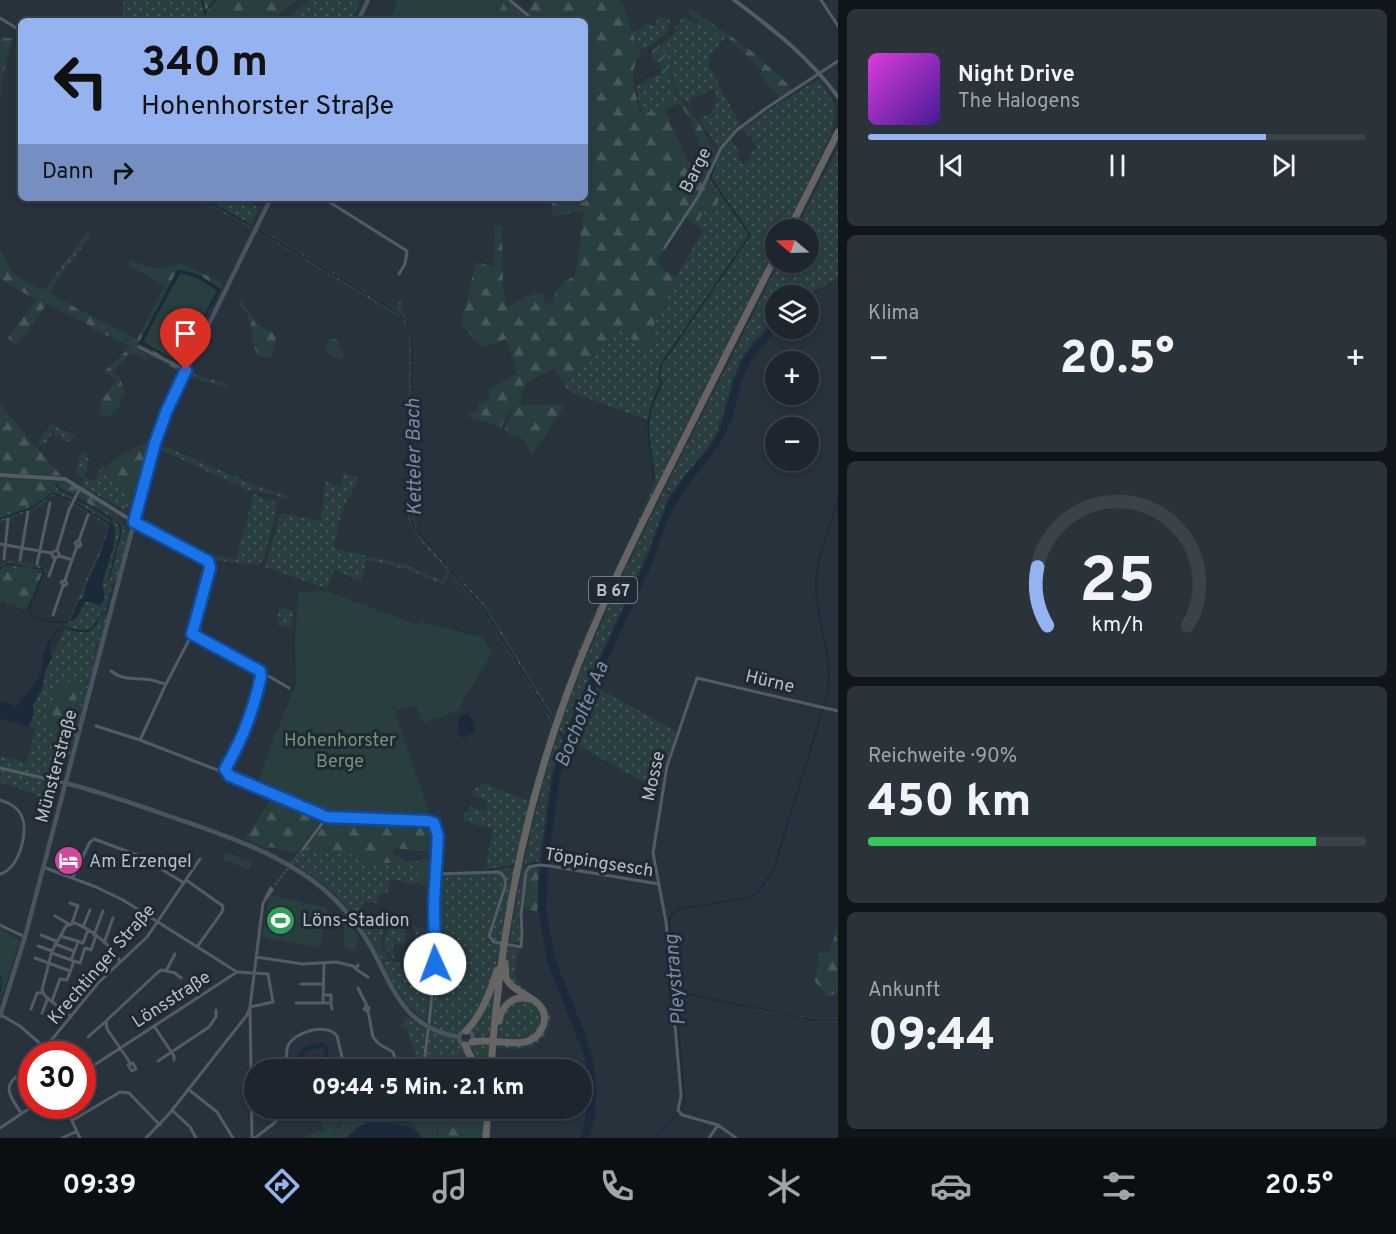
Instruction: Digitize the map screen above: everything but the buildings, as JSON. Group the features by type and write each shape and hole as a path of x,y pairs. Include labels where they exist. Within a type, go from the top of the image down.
{"highway":[{"path":"795,219 838,132"},
{"path":"796,219 838,137"},
{"name":"B 67","path":"493,1059 504,947 515,880 534,797 567,696 587,643 630,549 768,273"},
{"name":"B 67","path":"493,1059 501,975 522,859 537,798 568,696 632,549 770,273"},
{"name":"B 67","path":"504,947 490,990 469,1038 522,1042 534,1039 542,1029 544,1017 541,1007 514,988 506,978 507,939"},
{"name":"B 67","path":"496,1037 500,1013 507,1003 518,998 533,1002 542,1012 543,1018 536,1034 521,1041 506,1041"},
{"path":"469,1038 474,1059"},
{"path":"487,1138 488,1119"}],"main road":[{"path":"359,18 368,0"},
{"name":"Münsterstraße","path":"0,1015 25,937 155,443 167,410 270,201"},
{"path":"65,783 190,824 256,850 297,870 328,894 357,926 393,990 408,1011 434,1030 459,1037 459,1041 469,1038"},
{"path":"459,1037 461,1033 469,1038"}],"street":[{"path":"511,0 531,18"},
{"path":"734,0 789,43 820,74 838,97"},
{"path":"821,0 838,26"},
{"path":"0,18 18,29"},
{"name":"Barge","path":"665,247 699,195 720,148 737,130 838,61"},
{"path":"328,201 407,251 405,264 399,274"},
{"path":"139,347 186,370"},
{"path":"0,475 56,477 70,481 134,522 206,560 210,565 192,634 140,740"},
{"path":"72,560 60,556 57,550 69,510 80,487"},
{"path":"37,564 50,503"},
{"path":"20,560 28,512"},
{"path":"53,615 63,586 67,585 65,580 77,546 81,545 79,540 88,515"},
{"path":"4,559 8,519"},
{"path":"0,544 40,550 51,553 55,559"},
{"path":"51,553 57,550"},
{"path":"49,576 55,559 60,556"},
{"path":"192,634 289,688"},
{"path":"111,671 116,675 134,680 149,679 166,684"},
{"path":"225,769 240,741 253,708 261,676 260,671"},
{"name":"Hürne","path":"697,678 838,711"},
{"name":"Mosse","path":"659,884 653,853 662,794 668,766 697,678"},
{"path":"96,726 140,740 216,770 225,769"},
{"path":"0,768 65,783"},
{"path":"225,769 230,776 327,817 432,822 435,825 438,836 434,903 435,964 429,1023"},
{"path":"0,800 10,803 18,810 23,818 24,827 14,865 7,872 0,874"},
{"path":"303,849 327,817"},
{"path":"73,878 90,842 94,839 150,861 223,906 222,912 197,947"},
{"name":"Krechtinger Straße","path":"51,1041 99,982 139,946 159,923 201,859"},
{"name":"Töppingsesch","path":"435,874 498,872 504,876 506,884 489,934 490,940 520,947 522,944 521,915 527,869 539,865 550,866 659,884 666,922 681,1095 678,1110 682,1115 718,1125 736,1138"},
{"path":"43,867 109,893 237,972 268,974 274,998 271,1004 250,1007"},
{"path":"254,1138 250,1007 253,973 266,897 268,889 272,890 275,885"},
{"path":"69,903 78,906 70,923 55,943 42,987 43,993 70,1017"},
{"path":"84,927 90,910"},
{"path":"38,946 80,963 85,948 91,950 103,911"},
{"path":"55,916 84,927 104,943 120,961"},
{"path":"104,943 113,918"},
{"path":"0,925 25,937"},
{"path":"61,936 83,944 88,930"},
{"path":"40,935 74,951"},
{"path":"52,1001 60,979 67,980 78,942"},
{"path":"166,970 175,954"},
{"path":"256,957 303,964 336,962 354,967 368,977"},
{"path":"35,958 70,971"},
{"path":"323,1003 324,963"},
{"path":"88,1037 161,970 175,973 181,978"},
{"name":"Lönsstraße","path":"96,1064 237,972"},
{"path":"302,984 324,984"},
{"path":"358,988 367,1006 364,1009 368,1011 375,1040 393,1052 395,1059"},
{"path":"31,1010 38,993 43,993"},
{"path":"324,995 331,995 332,1009"},
{"path":"42,1014 48,998"},
{"path":"296,1003 331,1003"},
{"path":"146,1138 160,1125 234,1034 250,1007"},
{"path":"158,1061 209,1027 216,1017 216,1010"},
{"path":"0,1015 20,1026 38,1041"},
{"path":"106,1021 107,1029 120,1048"},
{"path":"243,1022 250,1024"},
{"path":"154,1026 174,1056 174,1060"},
{"path":"287,1059 290,1042 308,1031 324,1029 334,1032 337,1036 342,1059"},
{"path":"424,1059 428,1030"},
{"name":"Lönsstraße","path":"120,1048 130,1064"},
{"path":"18,1076 7,1089 18,1109"},
{"path":"188,1089 217,1112 233,1138"},
{"path":"80,1138 73,1120 120,1092 129,1093 160,1125"},
{"path":"172,1110 190,1127 196,1138"},
{"path":"1,1126 18,1115"},
{"path":"254,1138 276,1119"},
{"path":"709,1138 718,1125"},
{"path":"62,1138 77,1131"}],"green space":[{"path":"123,0 204,0 207,18 137,17 123,18"},
{"path":"204,0 296,0 275,18 207,18"},
{"path":"309,0 359,0 360,2 352,18 288,18"},
{"path":"395,0 505,1 496,18 390,18 397,5"},
{"path":"500,0 508,0 526,16 534,0 618,0 625,5 623,7 642,54 637,60 633,74 640,112 653,112 680,99 716,150 711,165 707,164 690,118 679,103 665,110 688,162 709,169 709,180 720,196 714,212 711,214 704,210 696,225 686,218 657,261 676,278 653,328 650,349 638,345 621,329 610,343 564,383 553,369 527,382 521,396 521,405 565,405 532,455 522,438 508,434 505,429 510,411 501,427 466,416 478,410 478,405 490,398 488,393 490,389 517,373 506,339 482,348 461,324 476,262 494,267 495,226 502,226 503,288 506,307 527,296 543,293 545,303 552,304 560,287 575,276 584,211 553,216 551,201 588,201 588,18 494,18"},
{"path":"691,9 749,49 793,89 779,98 759,73 762,70 727,37 725,38 687,13"},
{"path":"658,16 670,20 667,33 643,50 639,47 633,32 643,28 645,23 655,26"},
{"path":"684,16 695,24 699,21 725,38 709,55 709,66 741,126 718,147 699,119 712,113 715,104 721,99 717,100 713,89 690,100 691,106 678,95 669,61 660,45 676,31 675,27"},
{"path":"0,37 12,39 0,94"},
{"path":"660,45 669,61 672,75 645,83 644,80 662,75 659,62 653,62 652,51"},
{"path":"671,75 676,95 680,99 653,112 642,112 636,86"},
{"path":"819,79 834,107 830,138 824,131 829,138 791,219 765,219 765,269 613,576 556,719 553,718 552,723 483,611 452,576 454,572 486,606 554,717 582,641 648,499 654,481 648,435 649,415 648,420 574,393 567,389 564,383 610,343 621,329 638,345 650,348 664,302 703,231 696,225 704,210 714,212 720,196 708,180 722,149 731,140 739,151 736,155 742,164 750,159 748,154 757,147 742,129","holes":["661,382 649,415 654,396"]},
{"path":"838,149 838,278 819,288 819,285 768,285 774,273 819,273 819,219 801,219"},
{"path":"203,201 251,201 259,209 251,224 252,229"},
{"path":"260,229 396,309 403,296 404,314 413,341 413,515 418,530 451,568 444,585 407,569 367,560 361,581 334,570 327,589 265,567 281,513 321,521 325,481 340,486 344,473 357,477 357,483 344,506 333,548 406,565 442,581 447,570 419,539 408,517 409,340 407,327 401,318 258,232"},
{"path":"88,231 91,235 46,296 41,294"},
{"path":"0,249 13,273 20,278 137,340 164,286 129,265 131,260 155,269 180,264 219,281 222,287 221,289 180,371 149,356 147,360 131,353 112,372 119,376 125,392 119,406 111,416 99,415 101,402 116,380 105,371 131,346 92,329 91,326 47,304 16,347 8,338 36,300 0,279","holes":["181,270 200,275 221,289 180,364 139,343 177,271"]},
{"path":"181,273 197,278 217,291 182,358 177,361 143,342"},
{"path":"765,291 765,329 741,359 718,428 709,446 676,486 667,501 646,556 563,736 559,730 576,683 626,567"},
{"path":"241,300 256,324 273,333 276,338 270,359 263,357 255,349 251,326 239,303"},
{"path":"329,338 337,340 345,357 340,360 327,351 324,347"},
{"path":"189,373 227,384 228,388 190,377 171,418 162,445 158,445"},
{"path":"0,404 61,476 0,473"},
{"path":"51,424 75,436 63,442 62,436 55,437 54,430 51,430 51,436 47,439 48,444 36,445"},
{"path":"147,443 149,445 132,505 124,510 131,492 102,473 115,458"},
{"path":"164,446 257,486 288,496 286,499 247,490 160,449"},
{"path":"84,452 88,453 87,458 89,459 85,477 95,481 102,465 105,466 102,473 131,492 124,510 82,486 84,477 75,475 80,456"},
{"path":"0,478 59,481 77,488 74,495 58,487 25,507 0,515"},
{"path":"58,487 74,495 70,503 56,496 50,497 38,507 0,523 0,515 25,507"},
{"path":"81,490 119,517 118,519 76,497"},
{"path":"254,494 278,503 264,558 259,565 210,560 161,536 163,533 207,554 236,559"},
{"path":"76,497 116,520 105,517 88,507 110,521 108,526 74,505 76,501 86,506"},
{"path":"118,520 127,527 122,544 127,530 129,532 75,741 64,770 103,624 105,608 82,701 56,786 58,791 51,816 46,815 35,794 0,782 0,756 27,763 36,728 28,726 32,720 33,705 42,689 45,671 52,658 51,653 56,649 110,525 86,585 84,596 78,602 72,621 77,617 85,602 92,602 99,606 101,604 102,584 114,545 115,528 111,523"},
{"path":"12,560 37,565 49,573 33,571 29,568 0,572 0,565"},
{"path":"29,570 42,574 26,610 2,601 0,604 0,573"},
{"name":"Hohenhorster Berge","path":"326,591 416,624 423,622 483,638 492,653 457,711 423,723 416,706 395,711 431,818 426,820 327,816 257,786 276,730 296,683 295,641 298,592"},
{"path":"278,609 294,610 291,627 278,626"},
{"path":"63,681 78,685 69,720 60,735 52,731 48,717 55,691 60,690"},
{"path":"596,687 676,731 664,768 660,791 572,742"},
{"path":"552,723 554,725 510,890 501,941 493,940 490,934 502,903 507,881 501,872 487,871 503,866 485,870 493,829 462,820 471,807 485,811 488,801 472,796 475,788 484,783 529,801"},
{"path":"558,733 562,740 551,775 539,862 525,864 518,921 521,938 519,943 509,943 530,837"},
{"path":"273,796 324,817 298,850 291,853 272,847 266,848 245,839"},
{"path":"330,818 427,821 433,825 436,835 436,851 394,848 392,854 402,858 406,863 381,863 362,860 331,849 305,850"},
{"path":"309,843 306,849 337,850 352,854 358,859 377,862 419,861 416,884 391,879 387,893 380,894 378,903 363,902 362,914 373,916 373,920 385,922 380,946 389,957 388,959 381,960 364,930 345,905 322,883 294,863"},
{"path":"226,852 253,863 249,870 222,859"},
{"path":"423,858 429,859 432,863 429,886 416,883 419,861"},
{"path":"539,868 537,912 522,908 528,871"},
{"path":"498,873 503,878 504,886 487,936 490,941 501,945 496,967 486,995 473,1019 457,1033 447,1032 430,1025 437,959 435,909 437,875"},
{"path":"270,895 328,908 320,948 262,937"},
{"path":"346,921 356,933 359,942 354,950 349,951 344,946 344,923"},
{"path":"390,921 404,924 405,943 393,944 394,959 383,946"},
{"path":"838,925 838,994 826,996 815,981 820,952 829,953"},
{"path":"414,926 433,931 433,941 416,942"},
{"path":"0,929 20,941 0,1001"},
{"path":"508,946 519,949 515,970 520,984 541,1002 550,1016 550,1025 544,1036 529,1047 497,1048 497,1044 533,1041 545,1014 513,986 505,971"},
{"path":"382,962 400,963 401,968 403,964 415,963 417,971 432,970 426,1021 411,1009 395,987"},
{"path":"498,971 492,1037 476,1036 470,1030"},
{"path":"529,1000 538,1009 540,1015 537,1031 524,1039 498,1038 500,1021 511,1002"},
{"path":"758,1007 812,1018 838,1018 838,1022 812,1021 758,1010"},
{"path":"408,1017 426,1029 422,1059 418,1059 406,1027 401,1028"},
{"path":"429,1031 456,1039 466,1048 470,1059 427,1059"},
{"path":"473,1044 491,1044 490,1059 475,1059 471,1048"},
{"path":"318,1119 341,1119 333,1136 344,1119 367,1119 365,1124 346,1138 305,1138 318,1129 320,1132 326,1132"},
{"path":"410,1119 437,1119 437,1138 422,1138"},
{"path":"437,1119 444,1119 445,1138 438,1138"},
{"path":"444,1119 482,1119 483,1138 445,1138"}],"water":[{"path":"177,271 196,274 221,289 180,364 139,343","holes":["181,273 197,278 217,290 182,358 177,361 143,342"]},
{"name":"Bocholter Aa","path":"765,332 765,339 769,339 750,362 741,382 732,419 721,442 680,497 668,519 652,564 570,742 560,776 548,867 546,910 555,959 585,1034 594,1065 595,1115 589,1138 580,1138 585,1119 592,1119 592,1059 585,1059 547,961 539,913 538,884 553,775 564,737 648,556 668,502 688,472 710,447 720,430 742,360"},
{"path":"111,523 115,528 114,545 102,584 105,597 100,606 92,602 85,602 77,617 72,621 78,602 84,596 86,585"},
{"path":"50,638 53,639 49,647 52,658 45,671 42,689 33,705 34,715 28,726 0,719 0,702 11,703 13,707 17,706 36,680 40,679 38,675 42,673 41,668 45,664 42,658"},
{"path":"467,713 475,727 474,733 462,738 458,732 459,716"},
{"path":"321,1042 327,1044 329,1059 325,1059 323,1047 306,1051 302,1059 296,1059 304,1047"},
{"path":"368,1123 405,1126 422,1138 346,1138 358,1127"}],"waterway":[{"name":"Ketteler Bach","path":"202,0 206,18"},
{"path":"205,12 216,0"},
{"path":"654,482 649,422 655,398 662,384 659,378 661,365 750,235 710,177 716,164"},
{"name":"Ketteler Bach","path":"207,201 252,226"},
{"name":"Ketteler Bach","path":"260,231 394,310 407,322 412,341 411,518 414,527 484,609 553,721"},
{"path":"56,484 59,489 74,496"},
{"path":"667,491 673,496"},
{"path":"0,519 33,507 53,493 71,501"},
{"path":"77,498 112,519"},
{"name":"Pleystrang","path":"824,706 829,676 817,602 816,577 820,555 838,501"},
{"path":"75,503 110,524"},
{"path":"109,579 121,531 117,522"},
{"path":"0,568 9,564 28,567"},
{"path":"33,568 43,569 44,572 29,609 30,613 50,621 71,620"},
{"path":"106,613 114,583"},
{"path":"66,628 88,631 94,627 102,613"},
{"path":"52,639 58,629 62,628"},
{"name":"Pleystrang","path":"653,1138 685,1106 669,919 674,912 680,909 747,898 757,893 773,871 823,709"},
{"name":"Bocholter Aa","path":"560,732 564,739"},
{"path":"532,863 538,863"},
{"path":"487,870 515,866"},
{"path":"0,975 2,981 0,993"},
{"path":"677,992 755,1008"},
{"path":"758,1008 812,1020 838,1020"}],"tunnel":[{"path":"275,885 303,849"}],"place":[{"name":"Am Erzengel","path":"68,861"},
{"name":"Löns-Stadion","path":"281,920"}],"route":[{"path":"186,370 167,410 155,443 134,522 208,561 210,568 192,634 260,671 259,688 253,708 240,741 225,769 230,776 327,817 434,823 438,836 434,903 435,964"}]}
